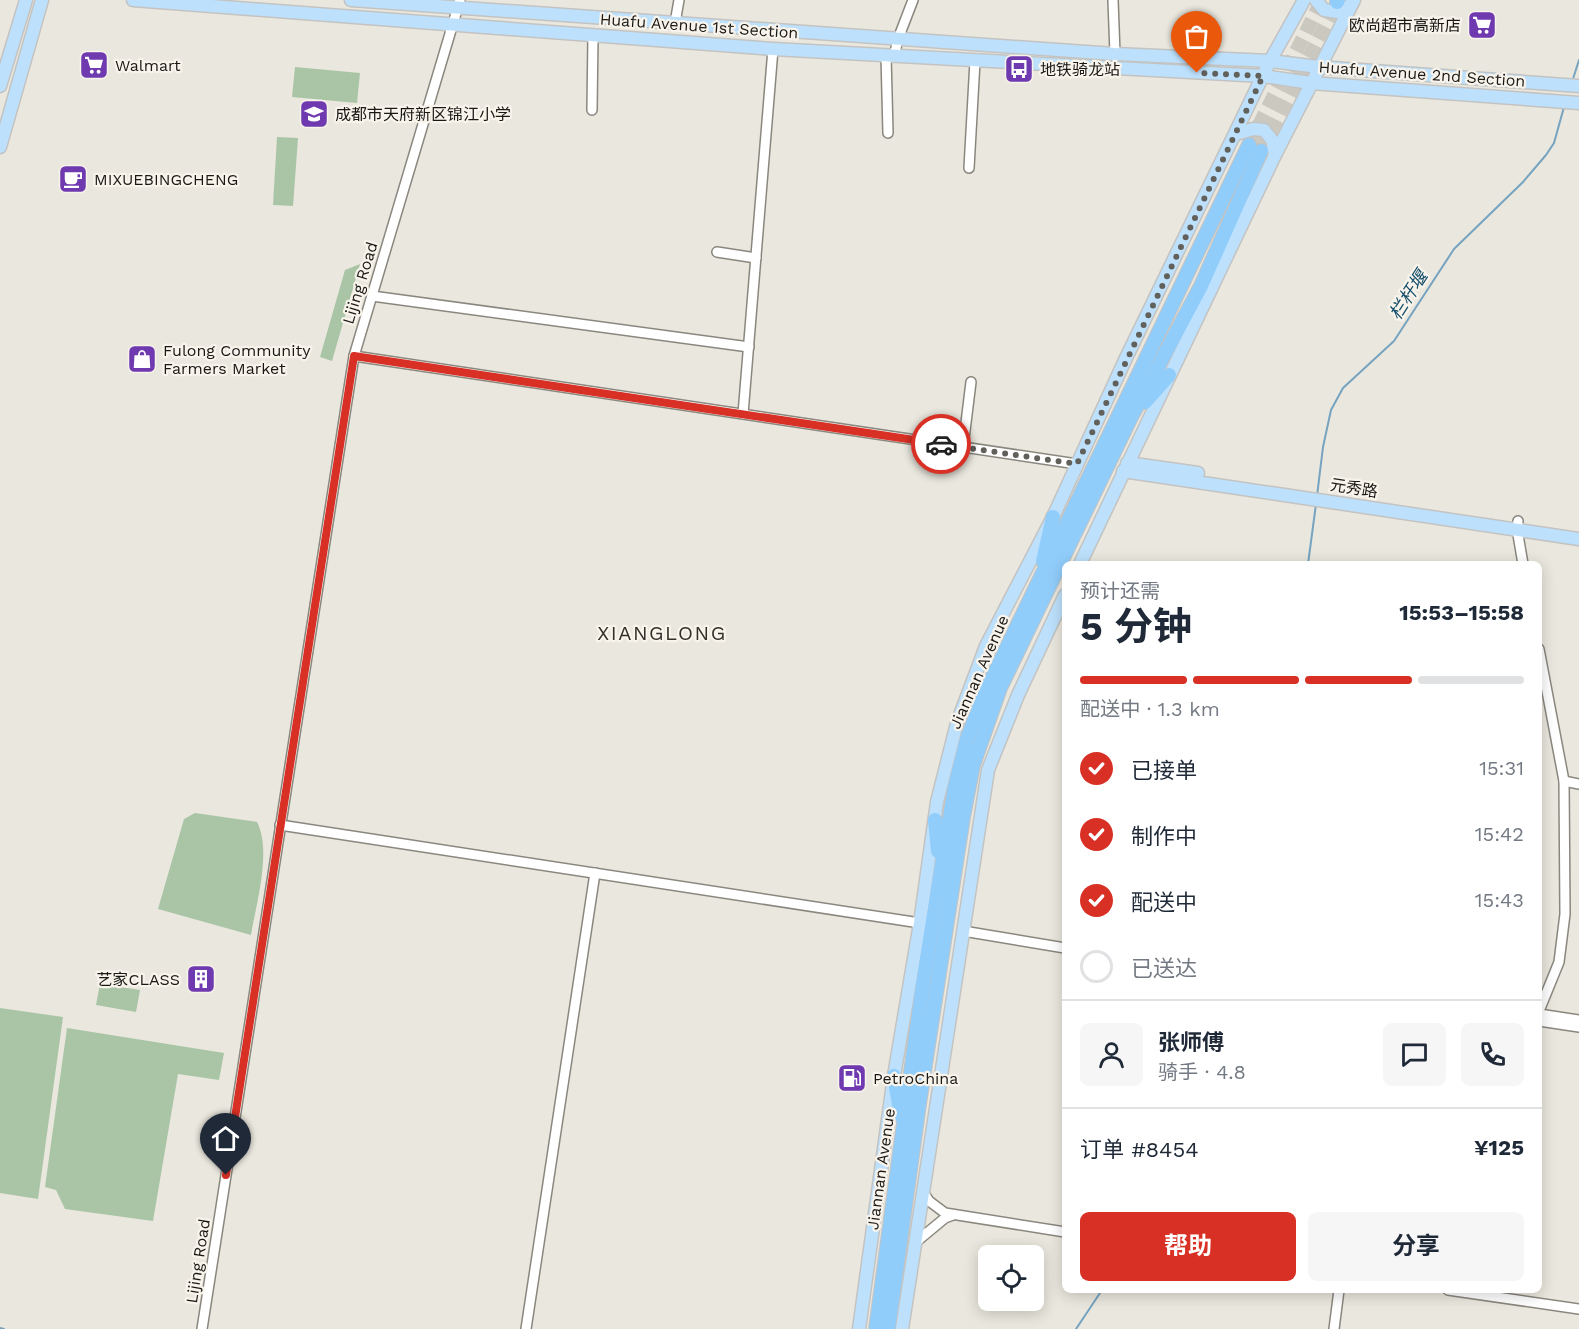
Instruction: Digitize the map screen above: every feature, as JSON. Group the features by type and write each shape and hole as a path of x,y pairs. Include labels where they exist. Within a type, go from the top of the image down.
{"highway":[{"name":"Jiannan Avenue","path":"888,1329 918,1104 973,765 1000,688 1130,419 1201,286 1262,150"},
{"name":"Jiannan Avenue","path":"876,1329 931,936 955,787 967,739 985,693 1038,585 1262,150"},
{"path":"1130,419 1169,375"},
{"path":"1038,585 1053,517"},
{"path":"931,936 933,888 939,846 935,820"},
{"path":"894,1077 903,1130"}],"main road":[{"path":"0,86 26,0"},
{"path":"0,147 42,0"},
{"name":"Huafu Avenue 1st Section","path":"133,0 773,49 975,62 1263,76"},
{"path":"351,0 459,4 675,23 1115,54 1270,61 1319,67 1579,86"},
{"path":"859,1329 894,1077 920,923 937,802 950,748 969,690 986,646 1053,517 1270,61 1304,0"},
{"path":"1316,0 1324,10 1338,12 1353,2"},
{"path":"1081,561 1169,375 1262,150 1311,82 1353,2"},
{"name":"Huafu Avenue 2nd Section","path":"1263,76 1311,82 1578,103"},
{"path":"1236,134 1252,129 1264,130 1272,140 1262,150"},
{"name":"元秀路","path":"1125,467 1517,525 1579,531"},
{"name":"元秀路","path":"1517,525 1579,539"},
{"path":"902,1329 988,770 1018,695 1062,601"}],"street":[{"path":"675,23 679,0"},
{"path":"888,133 890,56 913,0"},
{"path":"1113,0 1115,54"},
{"name":"Lijing Road","path":"202,1329 354,356 459,4"},
{"path":"592,110 593,35"},
{"path":"743,414 773,49"},
{"path":"969,168 975,62"},
{"path":"717,252 756,258"},
{"path":"372,296 749,347"},
{"path":"354,356 1077,464"},
{"path":"963,447 971,382"},
{"path":"1517,525 1523,561"},
{"path":"1542,665 1564,781 1564,938 1559,962 1542,1004"},
{"path":"1564,781 1579,784"},
{"path":"280,825 920,923"},
{"path":"526,1329 596,873"},
{"path":"963,931 1062,948"},
{"path":"1542,1013 1579,1020"},
{"path":"1542,1021 1579,1027"},
{"path":"922,1192 929,1201 945,1213 1062,1232"},
{"path":"916,1242 927,1231 953,1215"},
{"path":"1334,1329 1339,1293"},
{"path":"1469,1293 1579,1309"}],"green space":[{"path":"295,67 360,73 357,103 292,97"},
{"path":"277,137 298,138 293,206 273,205"},
{"path":"360,264 332,361 320,357 345,270"},
{"path":"195,813 257,822 261,834 263,862 251,935 158,909 184,819"},
{"path":"100,984 140,990 136,1012 96,1005"},
{"path":"0,1008 63,1017 38,1199 0,1193"},
{"path":"67,1028 224,1053 219,1080 178,1074 153,1221 65,1209 56,1190 45,1187"}],"waterway":[{"name":"栏杆堰","path":"1572,82 1579,60"},
{"name":"栏杆堰","path":"1317,496 1323,447 1331,410 1343,388 1394,341 1454,249 1523,182 1546,155 1554,143 1564,107"},
{"name":"栏杆堰","path":"1308,561 1316,504"},
{"name":"栏杆堰","path":"1076,1329 1100,1293"},
{"path":"0,1328 4,1329"}],"tunnel":[{"path":"1249,145 1322,0"},
{"path":"1261,151 1337,2"}],"way so far":[{"path":"941,444 1077,464 1263,76 1197,73"}],"place":[{"name":"欧尚超市高新店","path":"1482,25"},
{"name":"Walmart","path":"94,65"},
{"name":"地铁骑龙站","path":"1019,69"},
{"name":"成都市天府新区锦江小学","path":"314,114"},
{"name":"MIXUEBINGCHENG","path":"73,179"},
{"name":"Fulong Community Farmers Market","path":"142,359"},
{"name":"艺家CLASS","path":"201,979"},
{"name":"PetroChina","path":"852,1078"}],"district":[{"name":"XIANGLONG","path":"662,633"}],"route":[{"path":"226,1175 354,356 941,444"}]}
